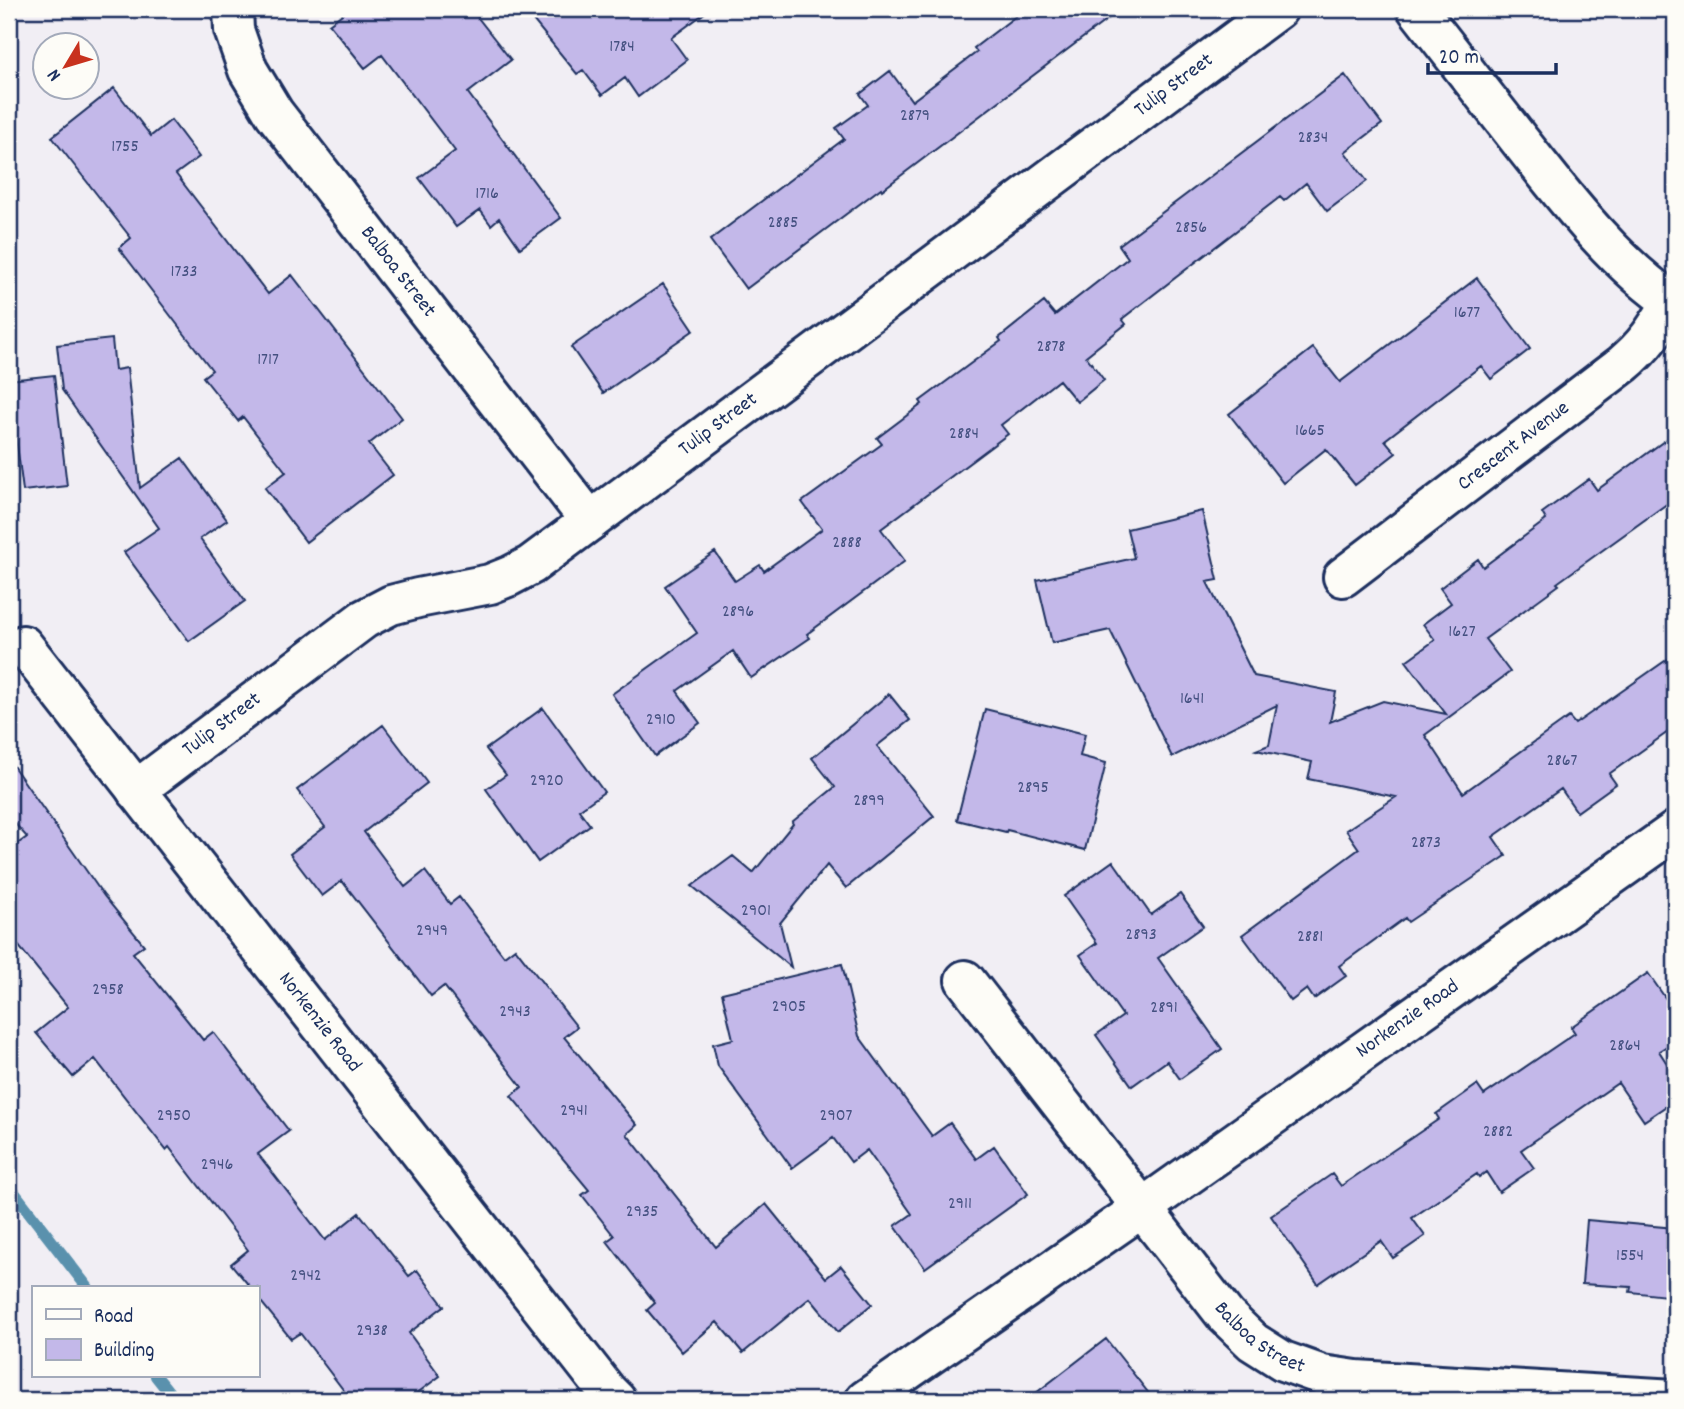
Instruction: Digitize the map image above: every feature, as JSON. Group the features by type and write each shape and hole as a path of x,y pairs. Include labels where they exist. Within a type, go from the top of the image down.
{"street":[{"name":"Balboa Street","path":"233,9 234,30 248,70 274,113 590,521"},
{"name":"Tulip Street","path":"136,790 364,619 391,605 490,584 531,565 1278,9"},
{"name":"Crescent Avenue","path":"1343,577 1623,364 1641,348 1674,303 1630,268 1594,231 1417,9"},
{"name":"Norkenzie Road","path":"23,645 616,1400"},
{"name":"Norkenzie Road","path":"865,1400 1142,1208 1675,831"},
{"path":"965,980 1142,1208"},
{"name":"Balboa Street","path":"1142,1208 1226,1316 1253,1342 1283,1361 1322,1375 1356,1380 1675,1399"}],"building":[{"path":"349,9 471,9 511,60 468,93 561,218 520,248 499,218 491,225 480,210 456,227 419,178 455,151 382,55 365,68 329,24"},
{"path":"524,9 710,9 671,38 687,60 638,97 625,78 602,95 583,70 577,74"},
{"path":"1025,9 1121,9 746,289 710,240 844,139 836,128 868,105 860,94 890,71 912,101 977,52 974,48"},
{"path":"1345,75 1382,124 1345,152 1367,181 1327,211 1306,183 1284,201 1280,197 1122,319 1126,324 1086,356 1104,380 1077,402 1059,380 1001,425 1008,434 881,529 905,561 807,634 810,638 751,678 733,651 677,691 700,723 655,756 612,694 697,633 665,586 715,552 735,581 760,565 764,571 822,529 802,502 882,444 877,438 922,404 920,401 1001,341 999,338 1044,302 1055,315 1128,258 1119,245"},
{"path":"114,88 151,136 171,120 199,157 176,174 268,294 292,275 402,418 369,444 393,475 306,542 265,488 286,472 243,417 238,421 203,377 212,370 119,248 131,238 52,137 96,102 102,102 102,97"},
{"path":"1477,278 1530,349 1491,379 1481,366 1385,440 1396,453 1355,485 1326,449 1283,483 1229,414 1313,348 1340,382"},
{"path":"663,284 694,330 603,393 571,347"},
{"path":"112,339 115,370 127,368 140,488 182,458 227,520 200,539 245,601 189,641 124,552 159,528 62,390 57,345"},
{"path":"54,375 67,486 23,491 16,437 9,438 9,380"},
{"path":"1675,433 1675,498 1485,639 1510,672 1425,735 1463,793 1569,717 1575,724 1675,654 1675,727 1609,774 1616,784 1577,812 1561,789 1493,837 1506,856 1408,922 1405,918 1339,966 1346,976 1314,999 1307,989 1291,1001 1242,935 1359,849 1346,830 1396,797 1308,779 1312,762 1256,750 1269,745 1277,705 1172,757 1110,630 1052,643 1037,580 1134,558 1127,529 1202,511 1218,580 1207,582 1254,676 1336,692 1330,722 1383,701 1446,714 1406,661 1435,640 1423,624 1451,603 1440,588 1478,559 1483,567 1546,520 1542,513 1589,479 1597,490"},
{"path":"889,694 910,720 877,746 934,816 846,888 827,865 780,923 791,967 692,886 733,856 753,873 792,822 835,787 812,758"},
{"path":"543,708 604,792 579,810 590,825 538,862 486,789 506,775 486,749"},
{"path":"985,709 1085,734 1080,756 1106,763 1085,850 957,820"},
{"path":"383,725 427,783 364,832 405,887 425,871 450,904 459,897 504,956 515,948 577,1027 564,1037 637,1125 627,1134 716,1247 766,1204 826,1278 841,1266 872,1304 838,1332 810,1298 743,1353 717,1322 682,1352 647,1310 655,1303 607,1241 614,1236 582,1195 589,1190 511,1096 522,1087 444,986 431,996 342,881 322,896 290,854 325,827 297,790"},
{"path":"9,760 104,896 144,945 133,953 203,1040 213,1032 289,1131 258,1154 325,1240 359,1213 409,1276 417,1270 444,1306 409,1333 440,1376 408,1400 351,1400 300,1333 291,1339 259,1299 259,1286 249,1286 231,1264 248,1250 169,1147 166,1150 95,1059 73,1077 36,1033 68,1007 9,934 9,850 27,837 9,817"},
{"path":"1113,861 1151,915 1180,894 1203,926 1158,958 1222,1049 1180,1079 1167,1061 1132,1086 1096,1035 1123,1016 1080,955 1097,943 1064,896"},
{"path":"842,964 859,1036 932,1136 950,1123 976,1159 994,1146 1028,1194 925,1268 895,1226 912,1214 867,1150 851,1162 833,1138 792,1168 718,1066 713,1044 733,1039 722,993"},
{"path":"1648,973 1675,1012 1675,1041 1659,1051 1675,1076 1675,1100 1644,1121 1618,1083 1521,1150 1534,1168 1499,1192 1486,1172 1479,1177 1477,1174 1412,1218 1425,1236 1393,1258 1381,1241 1318,1284 1271,1216 1332,1174 1341,1186 1439,1119 1436,1114 1477,1085 1484,1095 1575,1033 1571,1027"},
{"path":"1587,1220 1675,1228 1675,1297 1630,1292 1631,1287 1582,1284"},
{"path":"1106,1339 1154,1400 1027,1400"}],"waterway":[{"path":"9,1186 86,1286"},
{"path":"158,1378 175,1400"}]}
